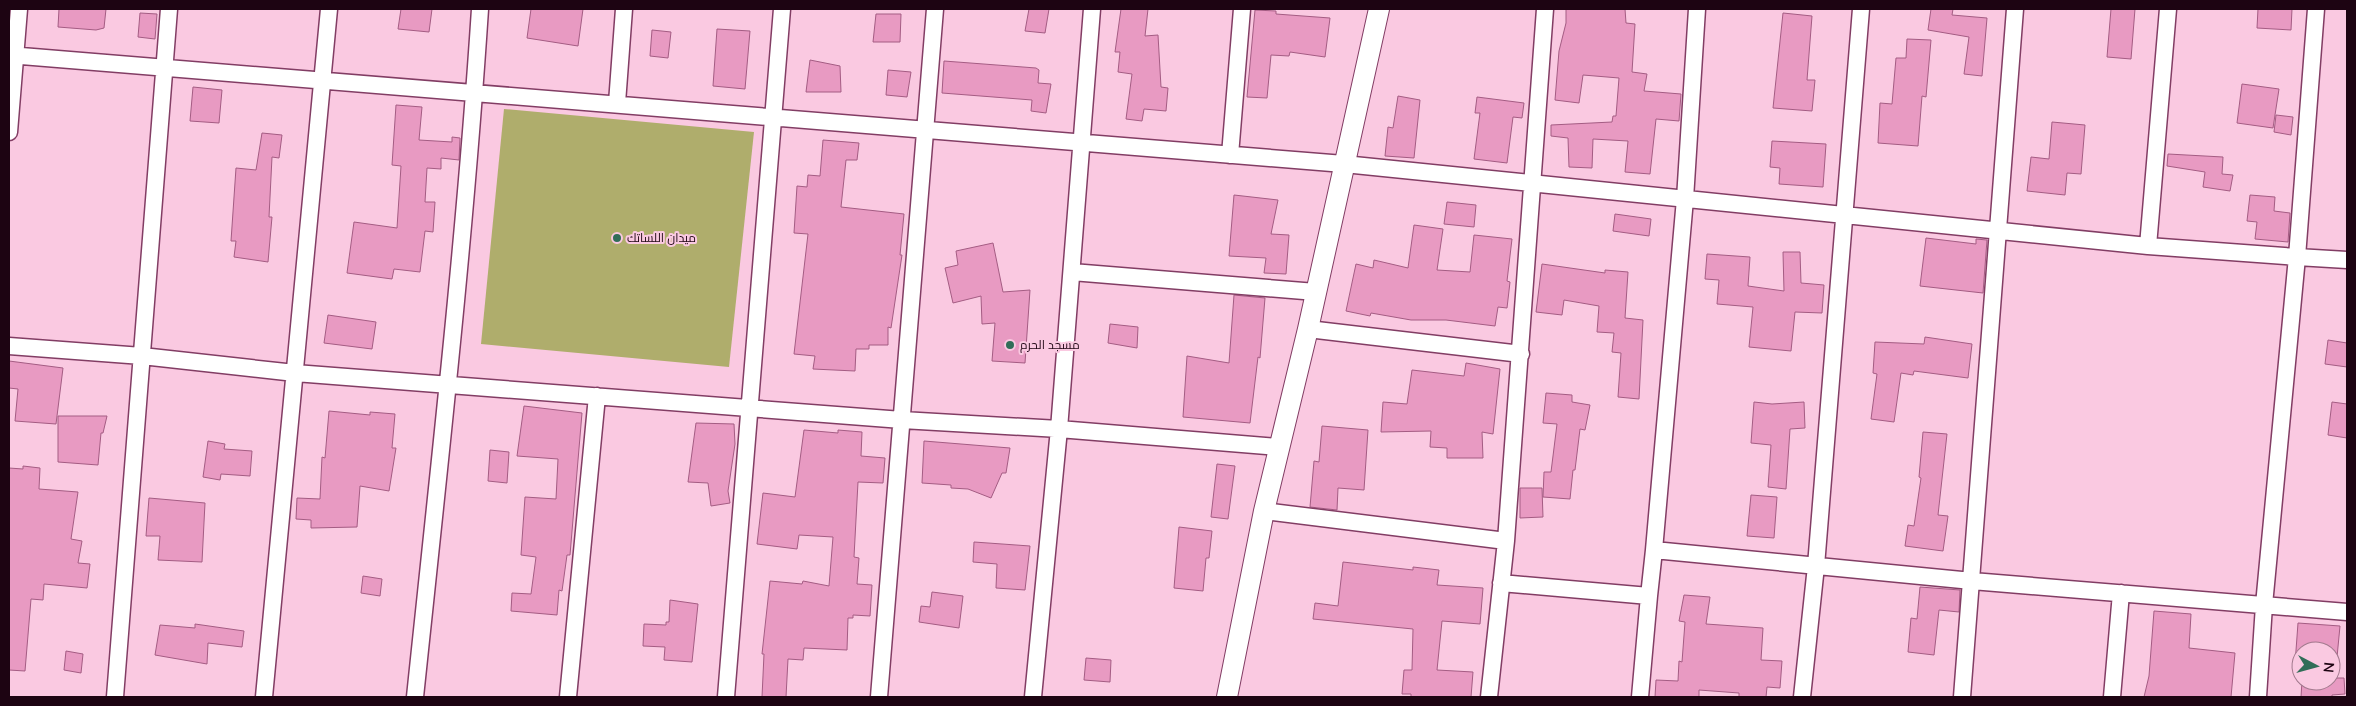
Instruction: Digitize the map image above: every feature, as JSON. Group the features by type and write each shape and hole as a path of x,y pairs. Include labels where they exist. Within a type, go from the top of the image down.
{"street":[{"path":"9,132 12,56 19,9"},
{"path":"115,697 169,9"},
{"path":"264,697 330,9"},
{"path":"415,697 448,384 480,9"},
{"path":"617,103 624,9"},
{"path":"726,697 782,9"},
{"path":"879,697 935,9"},
{"path":"1033,697 1059,429 1092,9"},
{"path":"1230,155 1242,9"},
{"path":"1227,697 1278,446 1308,329 1379,9"},
{"path":"1490,697 1506,541 1545,9"},
{"path":"1640,697 1686,199 1697,9"},
{"path":"1802,697 1816,566 1861,9"},
{"path":"1962,697 2014,9"},
{"path":"2148,246 2168,9"},
{"path":"2258,697 2264,605 2297,256 2316,9"},
{"path":"12,56 324,82 617,103 1082,144 1344,164 2148,246 2347,260"},
{"path":"1072,272 1316,292"},
{"path":"1308,329 1520,354"},
{"path":"9,346 142,356 295,373 902,420 1059,429 1278,446"},
{"path":"568,697 597,396"},
{"path":"1264,511 1506,541"},
{"path":"1654,550 1972,581 2347,612"},
{"path":"1501,583 1649,596"},
{"path":"2112,697 2121,593"}],"shaded area":[{"name":"ميدان اللساتك","path":"504,109 754,132 729,367 481,344"}],"building":[{"path":"59,9 106,9 104,28 96,30 58,27"},
{"path":"401,9 432,9 429,32 398,29"},
{"path":"531,9 583,9 578,46 527,38"},
{"path":"1029,9 1049,9 1045,33 1025,31"},
{"path":"1121,9 1148,9 1145,36 1158,35 1161,87 1168,88 1166,111 1144,109 1142,121 1126,119 1132,74 1118,72 1120,52 1115,52"},
{"path":"1566,9 1625,9 1626,23 1635,24 1632,72 1647,74 1644,91 1681,94 1679,121 1656,119 1650,174 1625,172 1628,141 1593,139 1592,168 1569,167 1568,138 1551,136 1551,125 1612,122 1613,116 1616,116 1619,78 1583,75 1579,103 1555,100 1559,51 1566,23"},
{"path":"1931,9 1953,9 1952,15 1987,18 1982,76 1964,74 1969,37 1928,30"},
{"path":"2111,9 2135,9 2131,59 2107,57"},
{"path":"2258,9 2292,9 2291,30 2257,28"},
{"path":"1255,10 1276,11 1276,14 1330,18 1325,57 1290,52 1289,56 1271,55 1267,98 1247,97"},
{"path":"140,13 157,14 155,39 138,37"},
{"path":"1783,13 1812,16 1807,80 1815,80 1812,111 1773,108"},
{"path":"876,14 901,14 900,42 873,42"},
{"path":"717,29 750,31 745,89 713,86"},
{"path":"652,30 671,32 668,58 650,56"},
{"path":"1907,39 1931,40 1926,97 1922,96 1918,146 1878,143 1880,103 1892,104 1896,58 1906,58"},
{"path":"810,60 840,66 841,92 806,92"},
{"path":"944,61 1036,68 1039,70 1038,83 1051,84 1046,113 1031,111 1032,100 942,93"},
{"path":"888,70 911,72 907,97 886,95"},
{"path":"2242,84 2279,89 2273,128 2237,123"},
{"path":"193,87 222,90 219,123 190,121"},
{"path":"1398,96 1420,100 1414,158 1385,156 1388,127 1393,128"},
{"path":"1477,97 1524,103 1522,118 1513,117 1507,163 1474,159 1480,113 1475,113"},
{"path":"396,105 422,107 419,140 452,142 452,137 460,138 459,160 441,158 441,169 427,168 425,202 435,202 433,232 425,231 420,272 394,269 392,279 347,273 354,222 397,228 401,166 392,165"},
{"path":"2276,115 2293,117 2291,135 2274,132"},
{"path":"2052,122 2085,125 2081,174 2067,173 2065,195 2027,191 2031,157 2049,159"},
{"path":"262,133 282,135 279,158 272,157 269,217 272,217 268,262 234,257 236,241 231,241 236,168 256,170"},
{"path":"823,140 859,143 857,160 846,160 841,207 904,214 900,255 902,255 891,328 888,327 888,345 869,345 869,349 856,349 855,371 813,369 815,356 794,354 808,234 794,233 797,186 807,187 808,175 820,176"},
{"path":"1772,141 1826,144 1823,187 1779,184 1780,168 1770,167"},
{"path":"2168,154 2223,157 2222,174 2233,175 2230,191 2203,187 2205,172 2167,166"},
{"path":"1234,195 1278,200 1271,234 1289,235 1286,274 1264,273 1266,258 1229,256"},
{"path":"2250,195 2275,197 2274,211 2290,213 2288,242 2255,239 2257,222 2247,221"},
{"path":"1447,202 1476,205 1474,227 1444,224"},
{"path":"1615,214 1651,219 1649,236 1613,231"},
{"path":"1414,225 1443,229 1437,270 1470,272 1474,235 1512,239 1507,281 1510,282 1507,308 1498,307 1495,326 1446,320 1411,320 1371,313 1370,316 1346,311 1356,264 1373,268 1374,260 1408,268"},
{"path":"1926,238 1976,244 1976,239 1987,240 1983,293 1920,286"},
{"path":"993,243 1003,292 1030,290 1025,363 992,361 995,323 982,324 981,296 953,303 945,268 958,265 956,251"},
{"path":"1783,252 1800,252 1801,283 1824,285 1822,313 1795,312 1791,351 1749,347 1753,307 1717,304 1719,280 1705,279 1707,254 1750,257 1748,286 1784,291"},
{"path":"1542,264 1605,273 1605,270 1628,272 1625,318 1643,320 1639,399 1618,397 1621,353 1612,352 1614,333 1597,332 1599,306 1564,300 1562,315 1536,312"},
{"path":"1234,295 1265,298 1260,358 1258,357 1250,423 1183,417 1187,356 1229,363"},
{"path":"328,315 376,322 372,349 324,343"},
{"path":"1110,324 1138,327 1137,348 1108,343"},
{"path":"1925,337 1972,344 1968,378 1914,371 1913,375 1901,373 1894,422 1871,419 1877,374 1873,373 1875,342 1924,344"},
{"path":"2328,340 2347,343 2347,367 2325,364"},
{"path":"9,361 63,368 56,424 15,421 18,389 9,388"},
{"path":"1466,363 1500,369 1493,434 1482,432 1483,458 1447,458 1447,448 1430,447 1431,431 1381,432 1383,402 1407,404 1412,370 1464,376"},
{"path":"1546,393 1572,395 1572,402 1590,405 1585,430 1580,429 1570,499 1543,497 1544,472 1551,472 1557,424 1543,423"},
{"path":"1754,402 1772,404 1804,402 1805,428 1790,429 1786,489 1768,487 1771,445 1751,443"},
{"path":"2332,402 2347,404 2347,438 2328,435"},
{"path":"524,406 582,413 570,555 567,555 562,591 559,590 557,615 511,611 512,593 531,594 536,557 521,555 525,497 556,499 558,459 517,456"},
{"path":"329,411 370,415 370,412 395,414 392,448 396,448 389,491 360,486 357,527 311,528 311,520 296,519 297,498 320,499 322,457 325,458"},
{"path":"58,416 107,416 103,433 101,433 98,465 58,462"},
{"path":"696,423 734,424 735,444 728,491 730,503 711,506 708,483 688,482"},
{"path":"1322,426 1368,430 1364,490 1338,488 1337,510 1310,507 1314,461 1319,462"},
{"path":"804,430 838,433 838,430 862,432 861,456 885,458 883,483 858,482 854,557 859,558 857,584 872,585 870,616 853,615 853,618 848,618 847,650 804,648 803,660 788,659 786,697 762,697 764,654 762,654 770,581 802,584 803,581 829,586 833,537 799,535 797,549 757,544 763,493 795,497"},
{"path":"1923,432 1947,434 1938,515 1948,516 1943,551 1905,546 1908,525 1914,526 1921,478 1919,477"},
{"path":"208,441 225,444 224,449 252,451 250,476 221,474 220,480 203,477"},
{"path":"924,441 1010,448 1006,473 1002,473 991,498 968,489 951,488 951,485 922,483"},
{"path":"490,450 509,452 507,483 488,481"},
{"path":"1217,464 1235,466 1228,519 1211,517"},
{"path":"23,466 40,468 39,489 78,492 71,539 82,541 78,563 90,564 87,588 44,584 43,600 31,599 25,671 9,670 9,468 23,469"},
{"path":"1520,488 1542,488 1543,517 1520,518"},
{"path":"1751,495 1777,497 1774,538 1747,536"},
{"path":"149,498 205,503 202,562 158,560 160,536 146,536"},
{"path":"1179,527 1212,531 1209,558 1206,558 1203,591 1174,588"},
{"path":"974,542 1030,546 1025,590 996,588 997,564 973,562"},
{"path":"1343,562 1413,570 1413,567 1439,570 1437,585 1483,588 1480,624 1442,621 1437,670 1473,672 1471,697 1411,697 1411,694 1402,694 1404,670 1412,670 1413,629 1313,619 1315,603 1338,606"},
{"path":"363,576 382,579 380,596 361,593"},
{"path":"1920,587 1960,590 1959,612 1939,610 1934,655 1908,652 1911,618 1917,619"},
{"path":"932,592 963,596 959,628 919,622 921,606 930,607"},
{"path":"1684,595 1710,597 1706,624 1763,628 1761,660 1782,661 1780,688 1767,687 1766,697 1739,697 1739,693 1699,690 1699,697 1655,697 1656,680 1678,681 1679,661 1682,662 1685,622 1679,621"},
{"path":"670,600 698,604 692,662 664,660 665,647 643,646 644,624 666,625 666,622 669,622"},
{"path":"2154,611 2191,614 2189,648 2235,653 2231,697 2144,697 2149,676"},
{"path":"2298,623 2340,626 2339,641 2297,641"},
{"path":"195,624 244,631 242,647 208,643 207,664 155,655 160,625 195,628"},
{"path":"66,651 83,654 81,673 64,670"},
{"path":"1086,658 1111,660 1110,682 1084,680"},
{"path":"2341,678 2344,678 2345,694 2332,695 2332,697 2301,697 2301,691 2341,691"}],"place":[{"name":"ميدان اللساتك","path":"617,238"},
{"name":"مسجد الحرم","path":"1010,345"}]}
